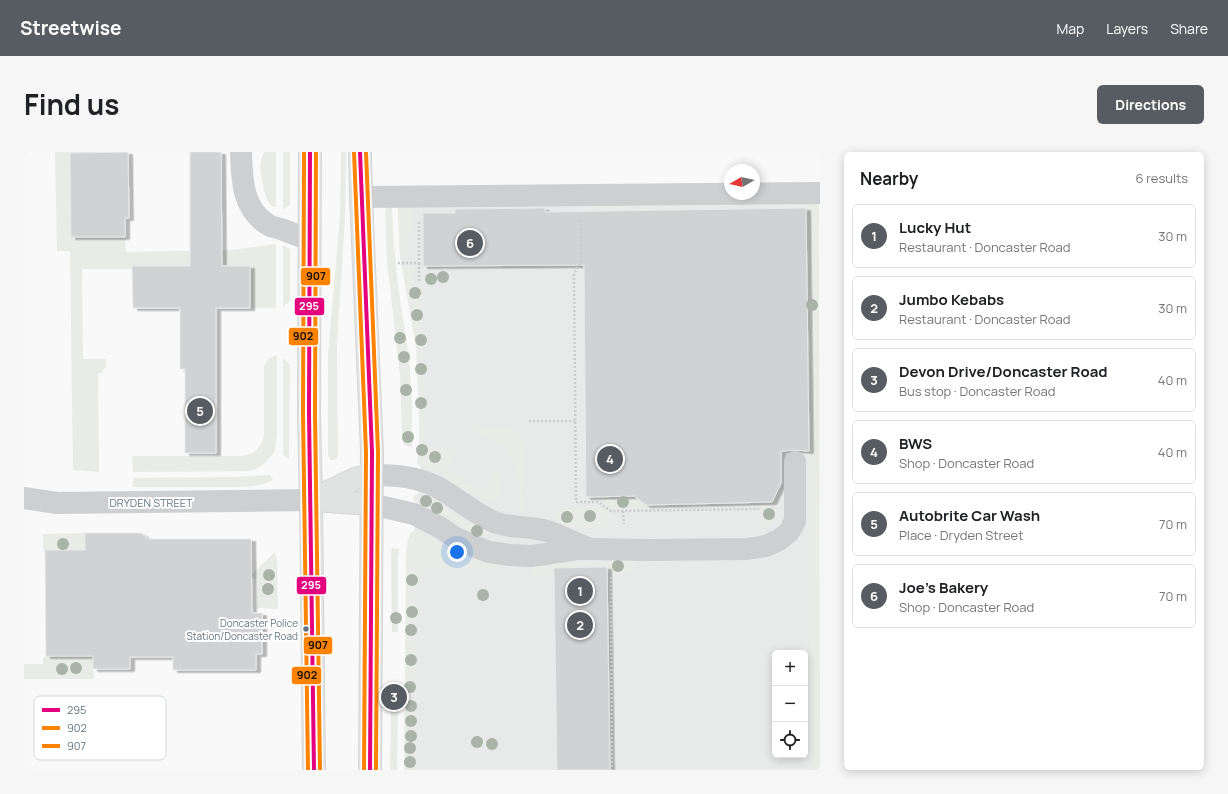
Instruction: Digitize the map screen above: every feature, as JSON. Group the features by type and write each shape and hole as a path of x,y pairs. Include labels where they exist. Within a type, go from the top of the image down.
{"main road":[{"path":"310,152 309,413 314,770"},
{"path":"360,152 372,452 370,770"},
{"path":"311,500 355,479 371,475"},
{"path":"311,500 371,504"}],"street":[{"path":"241,152 242,181 251,209 268,225 310,240"},
{"path":"361,197 664,196 820,193"},
{"path":"371,504 414,514 441,528 454,537 489,552 520,556 591,548 648,550 747,549 766,546 779,540 789,532 795,521 795,462"},
{"path":"371,475 395,475 410,477 437,487 493,521 554,533 591,548"},
{"name":"DRYDEN STREET","path":"24,498 57,503 311,500"},
{"path":"510,525 512,537 520,556"},
{"path":"520,556 530,539 533,528"}],"path":[{"path":"581,219 581,262 574,274 576,502 598,502 611,511 759,509"},
{"path":"419,220 419,282"},
{"path":"398,263 419,263"},
{"path":"529,421 575,421"},
{"path":"611,577 612,770"}],"shaded area":[{"path":"55,152 128,152 70,153 71,237 125,237 126,252 232,250 276,244 276,308 250,308 249,266 133,266 132,269 82,269 83,359 106,359 106,367 101,373 98,373 99,472 73,470 70,251 57,251"},
{"path":"264,152 276,152 276,207 272,206 268,201 262,183 261,159"},
{"path":"283,152 290,152 290,205 284,209 283,208"},
{"path":"341,152 346,152 345,217 337,344 338,456 336,459 331,460 328,455 328,355 340,217"},
{"path":"819,201 820,770 810,770 806,209 587,211 587,205"},
{"path":"414,203 414,233 408,234 408,256 400,257 398,208 399,205"},
{"path":"399,205 813,205 820,770 411,770 411,562 423,449 421,390 409,283 402,268 400,257"},
{"path":"387,207 392,207 398,286 409,357 412,404 412,448 403,444 402,438 400,376 387,261 385,210"},
{"path":"283,245 290,249 290,301 283,307"},
{"path":"402,268 414,268 414,287 422,287 425,447 457,448 457,451 447,470 483,492 495,473 500,477 502,486 499,495 494,499 478,497 469,493 439,474 417,464 419,419 416,347"},
{"path":"277,355 277,436 274,453 265,463 250,471 133,472 132,456 241,456 250,454 256,450 261,444 264,436 264,366 268,359"},
{"path":"283,358 290,365 289,458 285,457 283,453"},
{"path":"474,428 515,428 515,433 521,436 523,454 522,512 519,513 519,483 515,464 505,450"},
{"path":"270,475 273,480 270,482 244,487 133,487 133,478 235,477"},
{"path":"777,491 776,515 773,522 761,533 760,506 609,508 609,530 572,527 554,522 554,513 563,513 563,509 604,508 604,496 634,496 647,505 771,502"},
{"path":"417,494 428,498 466,521 500,537 484,537 464,528 428,507 414,501 413,497"},
{"path":"411,532 421,532 451,550 471,559 482,563 505,566 502,568 417,569 416,770 404,770 406,554 408,539"},
{"path":"85,533 85,550 43,550 43,534"},
{"path":"392,548 399,549 398,632 392,632"},
{"path":"275,552 277,561 278,609 257,608 257,579 251,579 251,575"},
{"path":"633,561 633,574 607,575 607,567 554,568 554,575 532,575 533,567 536,563"},
{"path":"93,656 94,679 24,679 24,664 43,664 43,657"},
{"path":"398,703 397,770 390,770 391,704"}],"building":[{"path":"128,152 129,218 125,218 125,237 71,237 70,153"},
{"path":"190,152 221,152 222,266 250,266 250,308 216,308 216,453 185,453 185,369 180,369 180,308 133,308 132,266 190,266"},
{"path":"545,208 545,212 806,208 809,451 781,451 781,483 772,502 646,505 634,496 586,497 584,265 423,266 423,213 455,213 455,209"},
{"path":"85,533 141,533 149,539 251,539 252,613 262,613 262,654 256,654 256,670 173,670 173,657 130,657 130,669 93,669 93,656 46,656 45,550 85,550"},
{"path":"607,567 610,770 557,770 554,568"}],"transit line":[{"name":"902","path":"304,152 303,413 308,770"},
{"name":"295","path":"310,152 309,413 314,770"},
{"name":"907","path":"316,152 315,413 320,770"},
{"name":"902","path":"354,152 366,452 364,770"},
{"name":"295","path":"360,152 372,452 370,770"},
{"name":"907","path":"366,152 378,452 376,770"}],"place":[{"name":"Joe's Bakery","path":"470,243"},
{"name":"Autobrite Car Wash","path":"200,411"},
{"name":"BWS","path":"610,459"},
{"name":"Lucky Hut","path":"580,591"},
{"name":"Jumbo Kebabs","path":"580,625"},
{"name":"Doncaster Police Station/Doncaster Road","path":"306,629"},
{"name":"Devon Drive/Doncaster Road","path":"394,697"}]}
